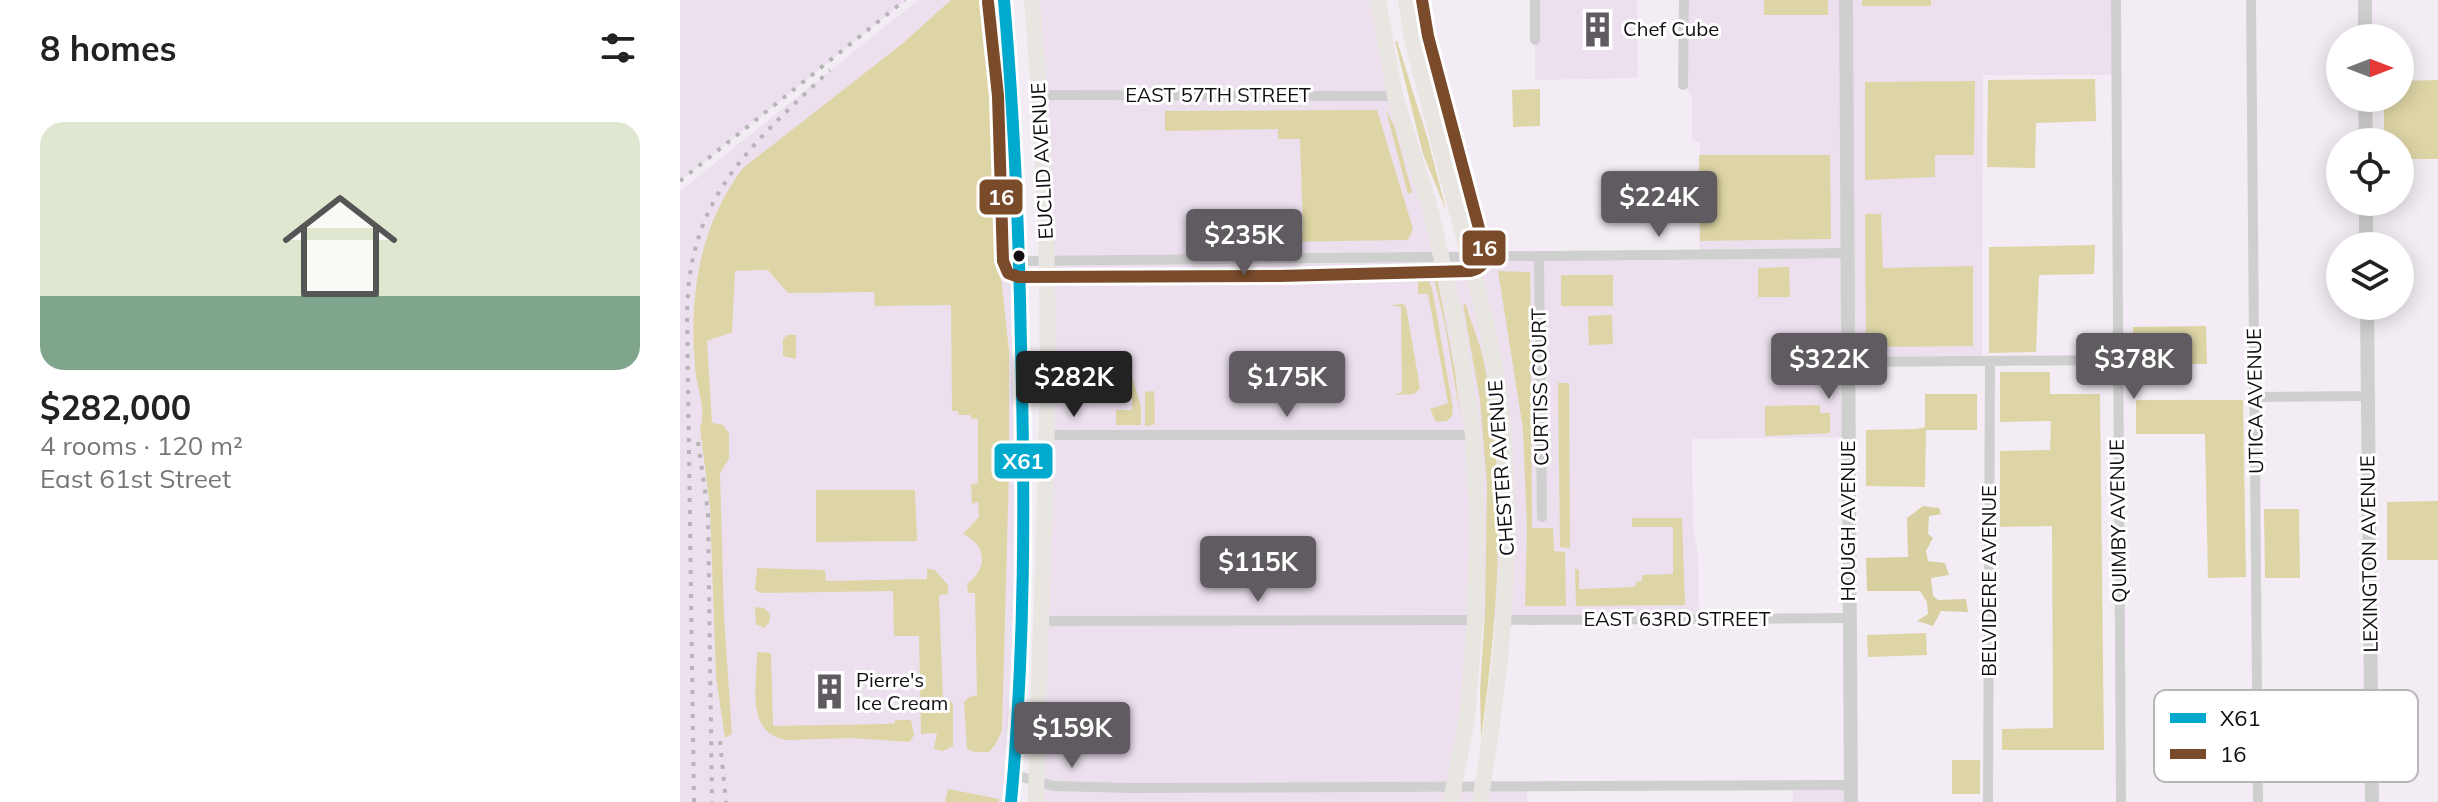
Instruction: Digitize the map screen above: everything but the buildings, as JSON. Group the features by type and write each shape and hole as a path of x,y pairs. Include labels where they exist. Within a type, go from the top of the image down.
{"main road":[{"name":"EUCLID AVENUE","path":"1004,0 1014,95 1023,502 1015,775 1011,802"},
{"name":"EUCLID AVENUE","path":"1032,0 1040,95 1046,261 1046,435 1036,802"},
{"name":"CHESTER AVENUE","path":"1378,0 1395,96 1430,208 1462,352 1473,435 1477,516 1475,620 1467,718 1452,795"},
{"name":"CHESTER AVENUE","path":"1406,0 1415,52 1470,255 1492,353 1503,439 1508,549 1504,620 1496,703 1481,795"}],"street":[{"path":"1535,0 1535,40"},
{"path":"1683,85 1684,0"},
{"name":"HOUGH AVENUE","path":"1846,0 1851,802"},
{"name":"QUIMBY AVENUE","path":"2116,0 2121,802"},
{"name":"UTICA AVENUE","path":"2251,0 2257,690"},
{"path":"2365,0 2365,24"},
{"name":"EAST 57TH STREET","path":"1040,95 1395,96"},
{"path":"1019,261 1848,253"},
{"name":"CURTISS COURT","path":"1539,256 1542,517"},
{"name":"LEXINGTON AVENUE","path":"2367,320 2371,690"},
{"path":"1847,362 2117,360"},
{"name":"BELVIDERE AVENUE","path":"1988,802 1990,361"},
{"path":"2255,397 2367,396"},
{"path":"1046,435 1473,435"},
{"name":"EAST 63RD STREET","path":"1504,620 1849,618"},
{"path":"1040,621 1475,620"},
{"path":"1015,775 1054,786 1452,795 1851,785"},
{"name":"UTICA AVENUE","path":"2258,782 2258,802"},
{"name":"LEXINGTON AVENUE","path":"2372,782 2372,802"}],"shaded area":[{"path":"680,0 906,0 680,181"},
{"path":"918,0 1004,0 1024,450 1011,802 680,802 680,191"},
{"path":"951,0 990,0 1000,268 1009,351 1002,731 989,752 967,749 964,702 977,695 975,593 968,593 967,584 979,571 982,558 977,544 963,534 979,517 978,502 972,504 971,484 978,483 978,419 952,411 951,305 875,306 874,292 788,293 768,270 735,271 732,332 707,341 712,423 723,425 729,433 729,458 720,474 724,617 732,734 725,738 716,677 710,506 700,428 702,406 694,340 696,288 707,238 716,214 743,168 902,44"},
{"path":"1032,0 1378,0 1441,255 1699,256 1700,142 1692,141 1692,98 1683,85 1684,0 2116,0 2116,75 1983,75 1982,361 1848,362 1848,437 1692,439 1693,526 1698,553 1699,618 1475,621 1453,788 1527,786 1527,802 1036,802 1046,435"},
{"path":"1535,0 1637,0 1638,78 1535,80"},
{"path":"1764,0 1828,0 1828,15 1764,15"},
{"path":"1862,0 1931,0 1931,6 1862,6"},
{"path":"1395,41 1428,140 1446,210 1423,154"},
{"path":"2095,79 2096,121 2036,123 2035,168 1987,167 1988,80"},
{"path":"2438,80 2438,159 2414,159 2414,128 2384,128 2384,112 2414,112 2414,81"},
{"path":"1975,81 1974,155 1935,155 1935,177 1865,180 1865,82"},
{"path":"1540,89 1540,126 1513,127 1512,90"},
{"path":"1377,110 1413,229 1408,240 1276,242 1276,230 1303,230 1300,139 1278,139 1278,129 1165,131 1165,111"},
{"path":"1386,111 1394,125 1412,192 1408,194"},
{"path":"1699,155 1830,155 1831,239 1700,241"},
{"path":"1865,214 1881,214 1883,268 1973,266 1973,346 1866,347"},
{"path":"2095,245 2094,274 2039,275 2036,352 1989,353 1989,247"},
{"path":"1789,267 1790,297 1758,297 1758,268"},
{"path":"1498,271 1530,272 1532,528 1553,528 1554,551 1565,552 1566,606 1525,606 1527,529 1523,429"},
{"path":"1433,275 1437,277 1455,371 1460,415 1445,325"},
{"path":"1561,275 1613,275 1613,306 1561,306"},
{"path":"1418,277 1428,279 1432,288 1453,408 1452,416 1447,421 1436,422 1430,409 1448,403 1428,294 1418,294"},
{"path":"1403,304 1420,388 1414,394 1394,395 1402,392 1401,307 1391,305"},
{"path":"1466,304 1484,362 1496,456 1498,503 1496,598 1481,739 1487,486 1480,400 1463,305"},
{"path":"1612,315 1613,344 1589,345 1588,316"},
{"path":"2206,326 2207,364 2133,364 2133,327"},
{"path":"787,335 796,335 796,359 783,356 783,339"},
{"path":"2000,372 2050,372 2050,394 2100,394 2104,750 2002,750 2002,729 2053,728 2052,526 2000,527 2000,451 2050,450 2051,421 2000,422"},
{"path":"1132,376 1141,407 1141,425 1116,425 1116,410 1132,410"},
{"path":"1558,383 1569,383 1570,548 1560,547"},
{"path":"1154,391 1155,421 1153,425 1145,426 1145,392"},
{"path":"1925,394 1977,394 1977,430 1926,430 1925,487 1866,486 1866,430 1925,427"},
{"path":"2136,400 2243,400 2246,577 2208,578 2205,434 2136,434"},
{"path":"1820,405 1820,413 1830,413 1830,433 1765,436 1765,406"},
{"path":"816,490 915,490 917,541 816,542"},
{"path":"2438,501 2438,560 2387,560 2387,502"},
{"path":"1923,506 1939,508 1941,514 1929,516 1928,534 1933,538 1926,551 1928,561 1945,563 1949,575 1931,578 1933,596 1938,600 1966,599 1968,612 1941,611 1933,626 1917,621 1928,614 1927,602 1920,591 1867,591 1866,558 1908,557 1907,518"},
{"path":"2264,509 2299,509 2300,578 2265,578"},
{"path":"1632,518 1682,518 1685,605 1576,606 1575,569 1579,570 1579,589 1635,587 1636,582 1642,581 1642,575 1673,574 1673,527 1632,527"},
{"path":"757,568 825,570 826,581 927,579 927,569 935,570 948,585 948,594 939,595 943,701 953,703 953,746 943,751 934,749 937,733 921,734 919,636 894,636 893,591 762,593 755,590"},
{"path":"755,607 764,608 770,614 769,623 764,628 756,624"},
{"path":"1926,633 1927,655 1868,657 1867,635"},
{"path":"757,652 771,653 773,726 888,724 895,723 895,720 911,720 914,735 910,742 852,738 786,740 773,736 764,728 756,705"},
{"path":"1952,760 1980,760 1980,794 1952,794"},
{"path":"1793,785 1851,785 1851,802 1793,802"},
{"path":"948,789 999,799 999,802 945,802"}],"railway":[{"path":"680,181 905,0"},
{"path":"694,802 687,312 690,274 698,237 725,182 763,135 830,70"},
{"path":"698,442 708,512 712,802"},
{"path":"720,741 726,802"}],"transit line":[{"name":"X61","path":"1004,0 1017,216 1023,460 1023,574 1011,802"},
{"name":"16","path":"988,2 998,96 1003,261 1008,273 1019,277 1280,276 1470,271 1484,262 1485,251 1428,36 1422,0"}],"place":[{"name":"Chef Cube","path":"1597,29"},
{"name":"Pierre's Ice Cream","path":"830,692"}]}
